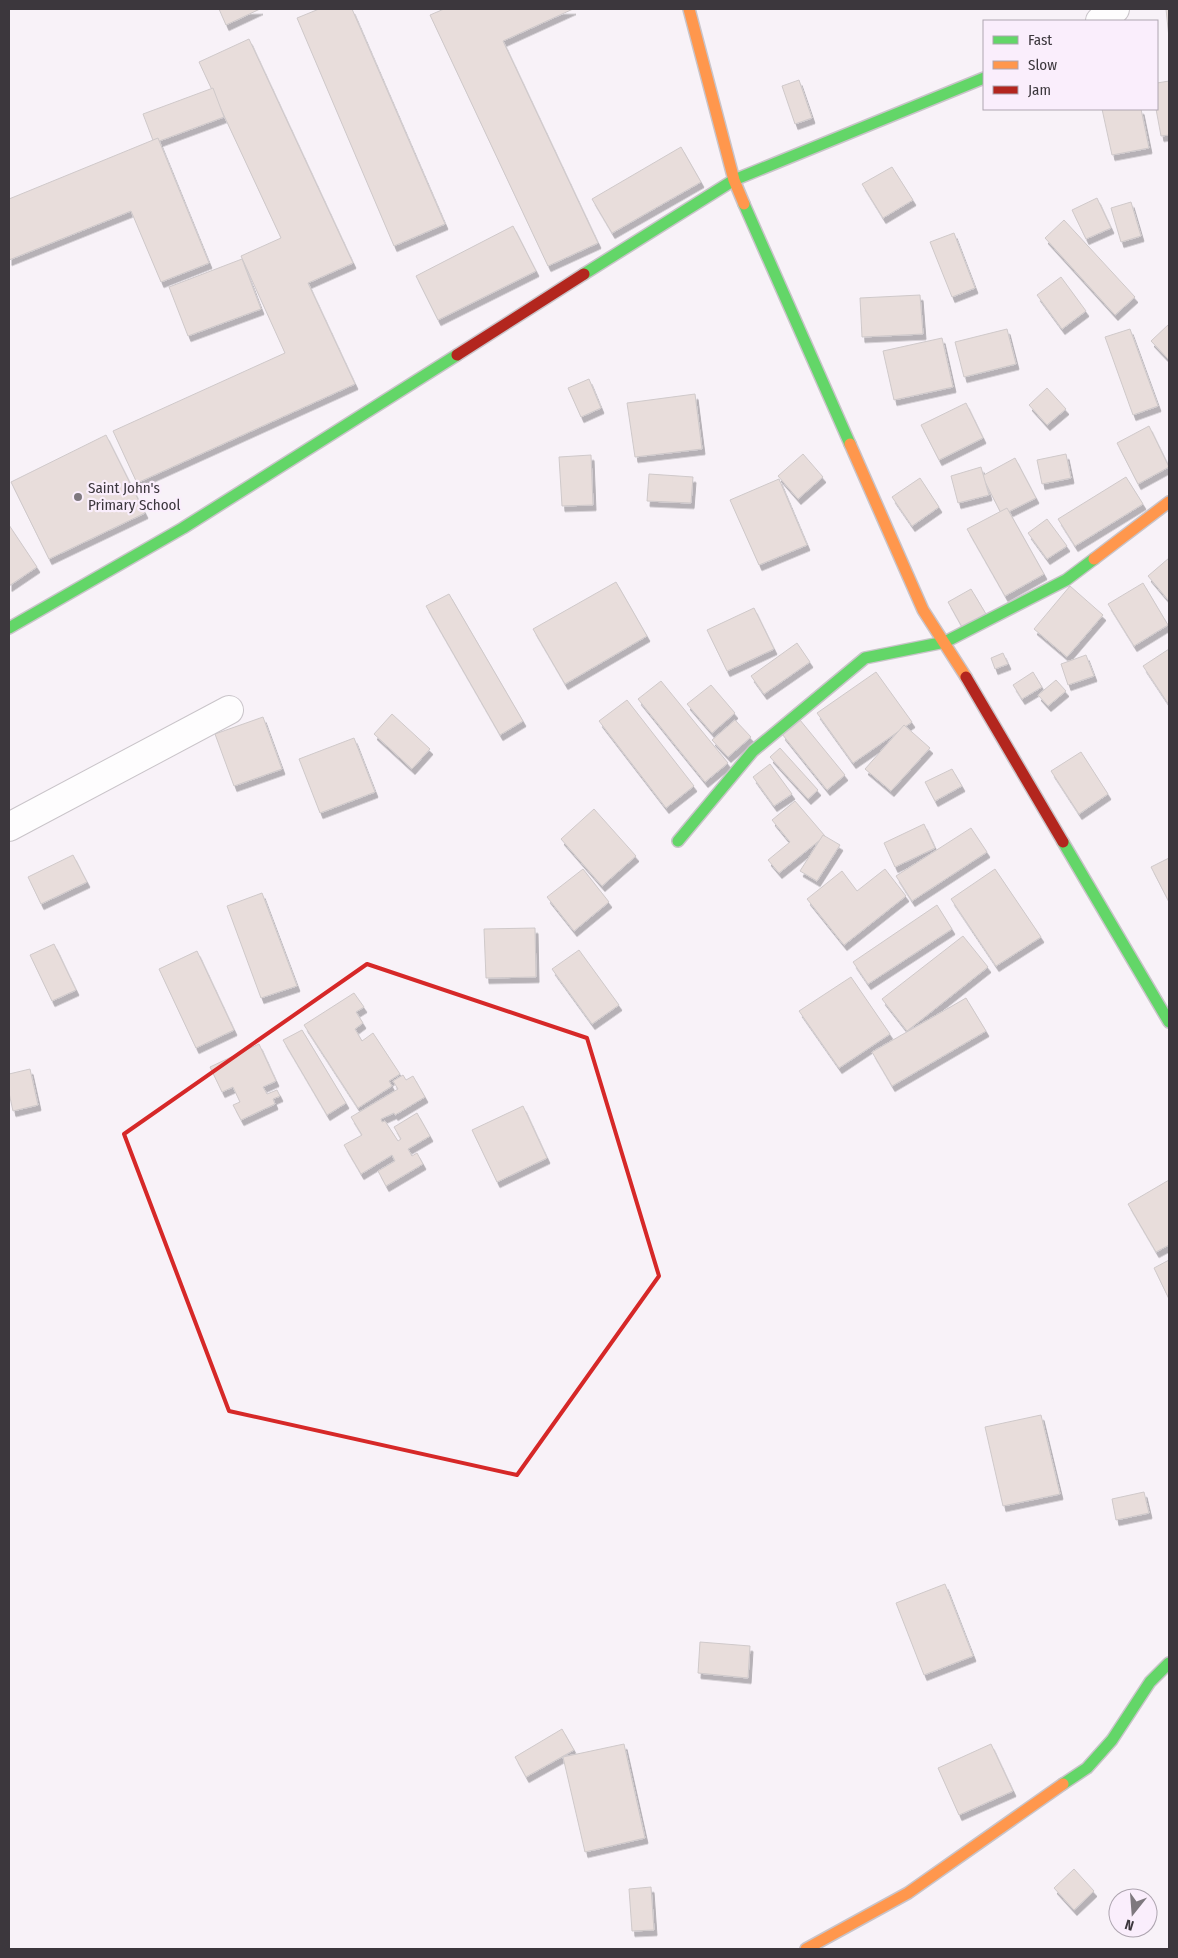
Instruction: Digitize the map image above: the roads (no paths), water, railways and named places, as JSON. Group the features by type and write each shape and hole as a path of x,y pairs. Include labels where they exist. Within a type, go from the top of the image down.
{"street":[{"path":"689,9 734,180 923,610 946,642 1169,1022"},
{"path":"1101,20 1115,9"},
{"path":"9,628 183,528 734,180 983,78"},
{"path":"678,841 752,751 865,658 946,642 1066,580 1169,502"},
{"path":"9,826 229,710"},
{"path":"806,1949 908,1893 1087,1768 1112,1740 1150,1682 1169,1663"}],"place":[{"name":"Saint John's Primary School","path":"78,497"}]}
